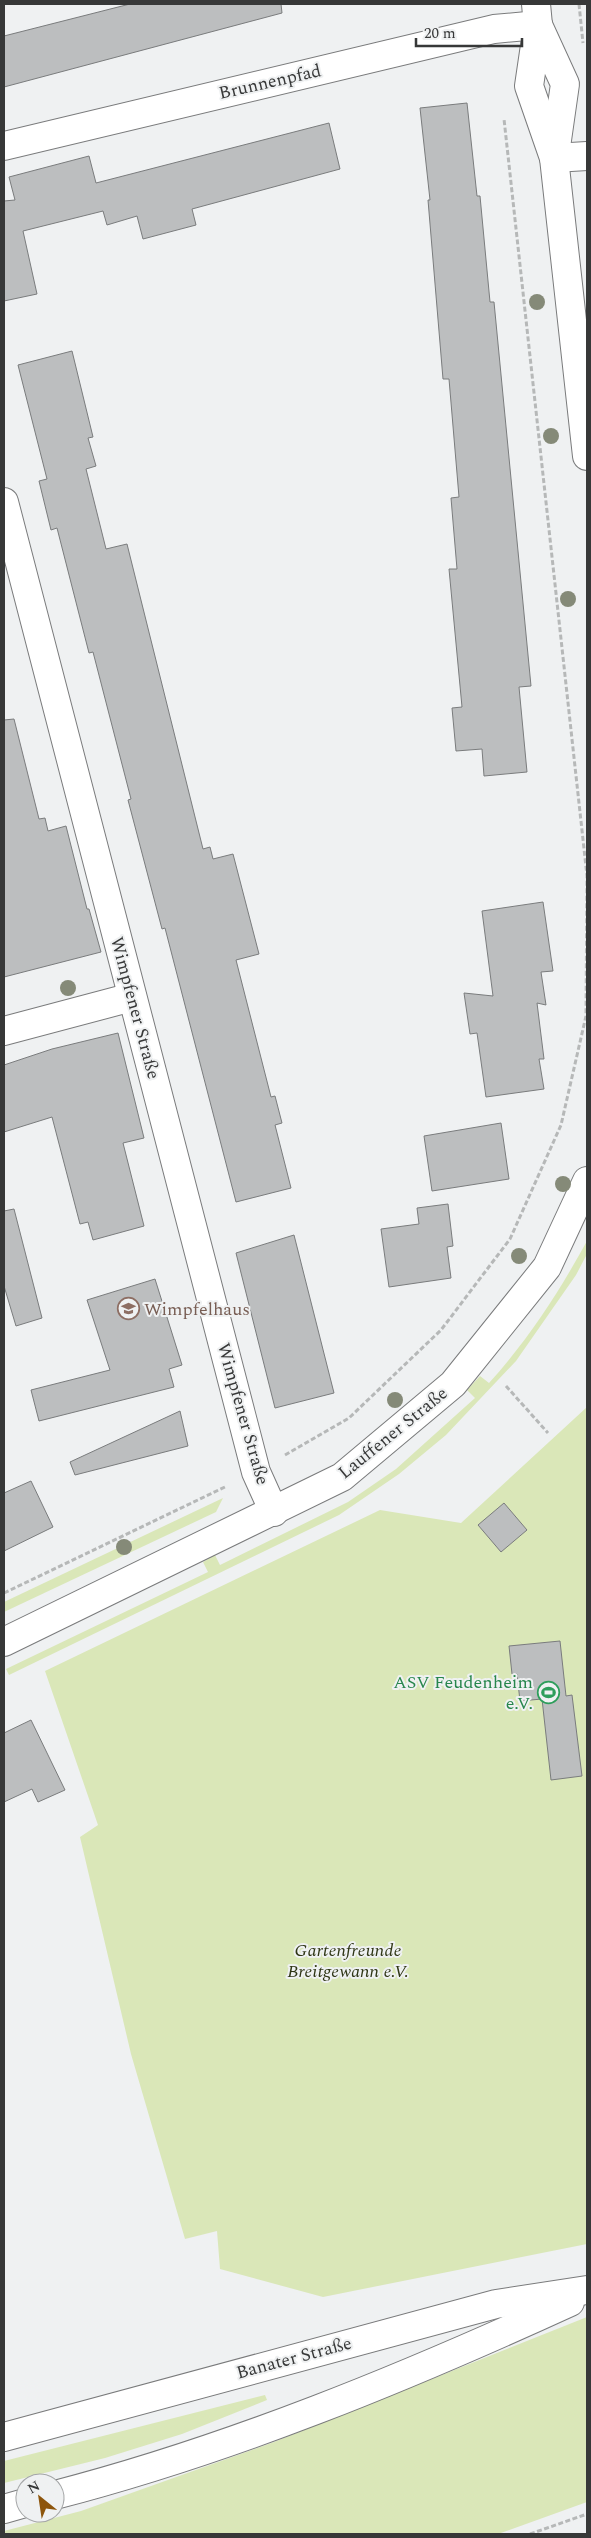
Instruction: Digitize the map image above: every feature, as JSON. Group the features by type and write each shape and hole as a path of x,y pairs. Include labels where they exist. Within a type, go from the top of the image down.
{"street":[{"name":"Brunnenpfad","path":"4,146 494,29 537,14"},
{"path":"537,14 565,84 554,158 587,456"},
{"path":"554,158 587,156"},
{"name":"Wimpfener Straße","path":"4,502 256,1472 274,1512"},
{"path":"4,1031 132,997"},
{"name":"Lauffener Straße","path":"4,1642 274,1512 342,1477 453,1384 547,1267 587,1181"},
{"name":"Banater Straße","path":"4,2437 496,2304 587,2290"},
{"path":"65,2492 109,2481 262,2429 434,2364 587,2294"}],"path":[{"path":"4,1593 256,1472 350,1418 442,1330 510,1239 560,1125 586,1016 587,876 504,118"},
{"path":"506,1386 548,1433"},
{"path":"530,2534 587,2514"}],"green space":[{"path":"587,1241 587,1254 576,1275 516,1361 446,1435 399,1474 339,1515 9,1675 6,1669 208,1572 203,1562 215,1555 220,1565 348,1502 396,1469 475,1398 467,1390 480,1376 489,1383 503,1367 542,1315"},
{"name":"Gartenfreunde Breitgewann e.V.","path":"587,1407 587,2244 323,2297 220,2269 217,2231 185,2239 131,2054 80,1837 98,1825 45,1671 380,1510 461,1523"},
{"path":"223,1498 216,1512 4,1612 4,1602"},
{"path":"587,2317 587,2502 498,2534 4,2534 4,2531 35,2523 65,2523 65,2515 274,2442"},
{"path":"265,2395 267,2400 182,2434 105,2458 44,2473 15,2473 15,2480 4,2483 4,2461"}],"building":[{"path":"130,4 281,4 282,13 4,87 4,36"},
{"path":"467,103 477,196 480,196 490,302 494,302 531,686 519,687 527,772 484,776 482,749 456,751 452,708 462,707 449,569 457,569 451,498 459,497 449,379 443,379 428,200 430,200 420,108"},
{"path":"329,123 340,169 192,209 196,225 143,239 137,216 107,225 103,211 23,231 37,294 4,301 4,201 15,200 9,177 89,156 96,183"},
{"path":"72,351 93,437 88,438 96,466 86,469 106,549 127,544 203,849 210,847 213,859 233,854 259,954 236,960 271,1097 275,1096 282,1123 275,1125 291,1188 236,1202 165,928 162,929 128,800 131,799 93,652 89,653 57,528 51,530 39,481 47,479 18,365"},
{"path":"14,719 39,819 45,818 48,831 66,826 87,909 89,909 101,952 4,977 4,720"},
{"path":"543,902 553,971 541,972 546,1005 537,1003 544,1059 539,1059 544,1089 486,1097 477,1033 470,1034 464,993 493,996 482,911"},
{"path":"118,1033 144,1138 123,1143 144,1226 93,1240 88,1222 80,1224 52,1117 4,1132 4,1065 52,1049"},
{"path":"501,1123 509,1179 432,1191 424,1136"},
{"path":"448,1204 453,1246 447,1247 451,1278 389,1287 381,1229 419,1224 417,1208"},
{"path":"14,1209 42,1318 16,1326 4,1286 4,1211"},
{"path":"294,1235 334,1393 275,1408 236,1253"},
{"path":"155,1279 182,1365 169,1369 174,1387 39,1421 31,1390 110,1370 87,1300"},
{"path":"180,1411 188,1446 75,1475 70,1462"},
{"path":"31,1481 53,1527 4,1551 4,1493"},
{"path":"504,1503 527,1530 501,1552 478,1525"},
{"path":"560,1641 566,1696 572,1695 582,1776 551,1780 542,1699 520,1701 517,1674 512,1674 509,1646"},
{"path":"31,1720 65,1790 38,1802 32,1789 4,1802 4,1733"}],"place":[{"name":"Wimpfelhaus","path":"128,1309"},
{"name":"ASV Feudenheim e.V.","path":"549,1692"}]}
